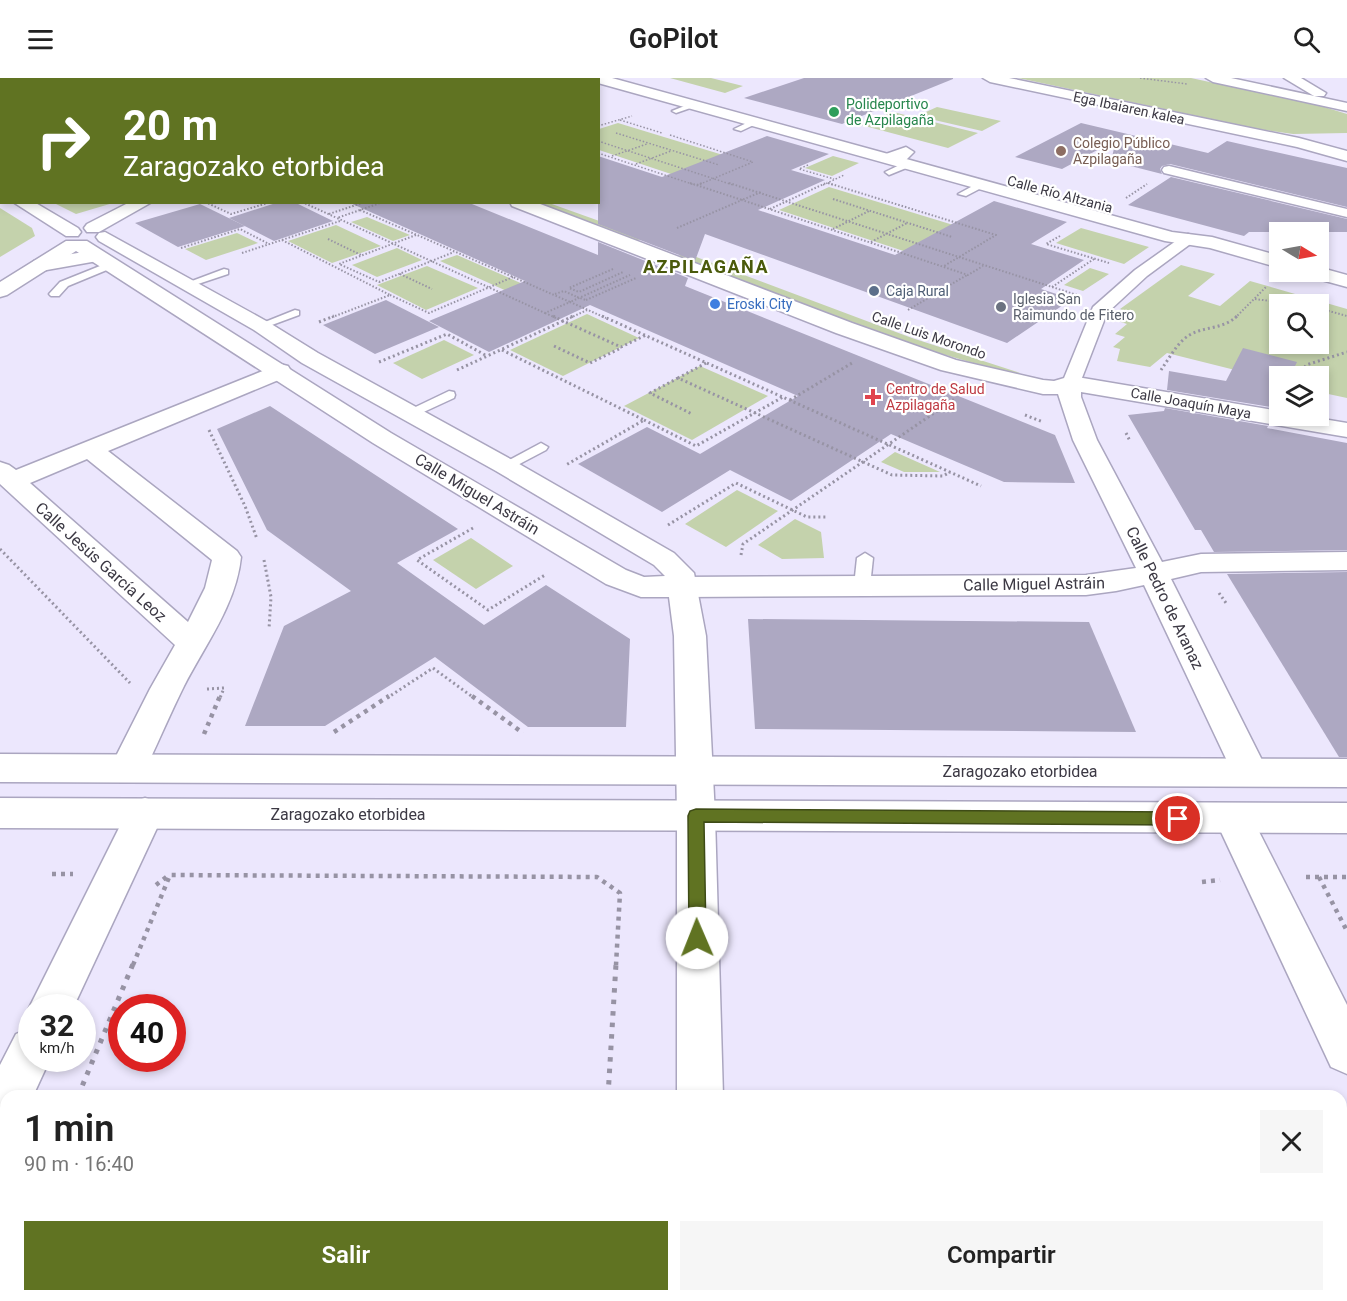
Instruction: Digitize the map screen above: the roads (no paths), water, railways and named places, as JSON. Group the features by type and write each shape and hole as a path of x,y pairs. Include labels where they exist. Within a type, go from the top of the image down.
{"street":[{"name":"Calle Río Altzania","path":"634,78 883,158"},
{"name":"Ega Ibaiaren kalea","path":"990,78 1233,131 1346,149"},
{"path":"1213,78 1347,107"},
{"path":"1239,78 1292,82 1319,93 1347,98"},
{"name":"Calle Río Altzania","path":"600,79 883,158 907,158 1182,229 1212,243"},
{"name":"Calle Río Altzania","path":"907,158 982,184 1171,237 1212,243 1269,259"},
{"path":"1170,170 1347,213"},
{"path":"24,204 90,244 189,284 310,358 505,466 664,559 679,573 690,636 696,816 700,1090"},
{"path":"0,291 41,265 90,244 141,204"},
{"name":"Calle Luis Morondo","path":"523,204 636,248 666,241"},
{"name":"Calle Luis Morondo","path":"571,204 666,241 844,328 949,365 1043,387 1055,388 1071,383 1064,376 1053,371 965,349"},
{"name":"Calle Pedro de Aranaz","path":"1188,239 1141,273 1099,311 1077,363 1071,383 1070,397 1095,416 1153,573 1250,772"},
{"name":"Calle Miguel Astráin","path":"90,244 382,438 616,577 641,587 683,587 864,572 1086,585 1116,582 1200,563 1347,561"},
{"path":"1329,276 1347,281"},
{"path":"280,371 297,373 305,370 314,362 310,358"},
{"name":"Calle Jesús García Leoz","path":"6,476 90,449 280,371"},
{"name":"Calle Joaquín Maya","path":"1071,383 1347,430"},
{"path":"1095,416 1136,393"},
{"path":"90,449 226,556 227,572 219,591 166,689 128,768"},
{"name":"Calle Jesús García Leoz","path":"6,476 191,642"},
{"name":"Zaragozako etorbidea","path":"0,768 1347,773"},
{"name":"Zaragozako etorbidea","path":"0,813 1347,818"},
{"path":"58,994 145,813"},
{"path":"1234,819 1347,1052"},
{"path":"12,1090 20,1072"}],"lane":[{"path":"676,111 695,105"},
{"path":"738,129 756,122"},
{"name":"Calle Río Altzania","path":"963,194 982,184"},
{"path":"55,294 90,244"},
{"path":"189,284 224,272"},
{"path":"261,326 295,313"},
{"path":"410,413 449,394"},
{"path":"505,466 541,447"}],"place":[{"name":"Polideportivo de Azpilagaña","path":"834,112"},
{"name":"Colegio Público Azpilagaña","path":"1061,151"},
{"name":"Caja Rural","path":"874,291"},
{"name":"Eroski City","path":"715,304"},
{"name":"Iglesia San Raimundo de Fitero","path":"1001,307"},
{"name":"Centro de Salud Azpilagaña","path":"873,397"}],"district":[{"name":"AZPILAGAÑA","path":"706,266"}]}
